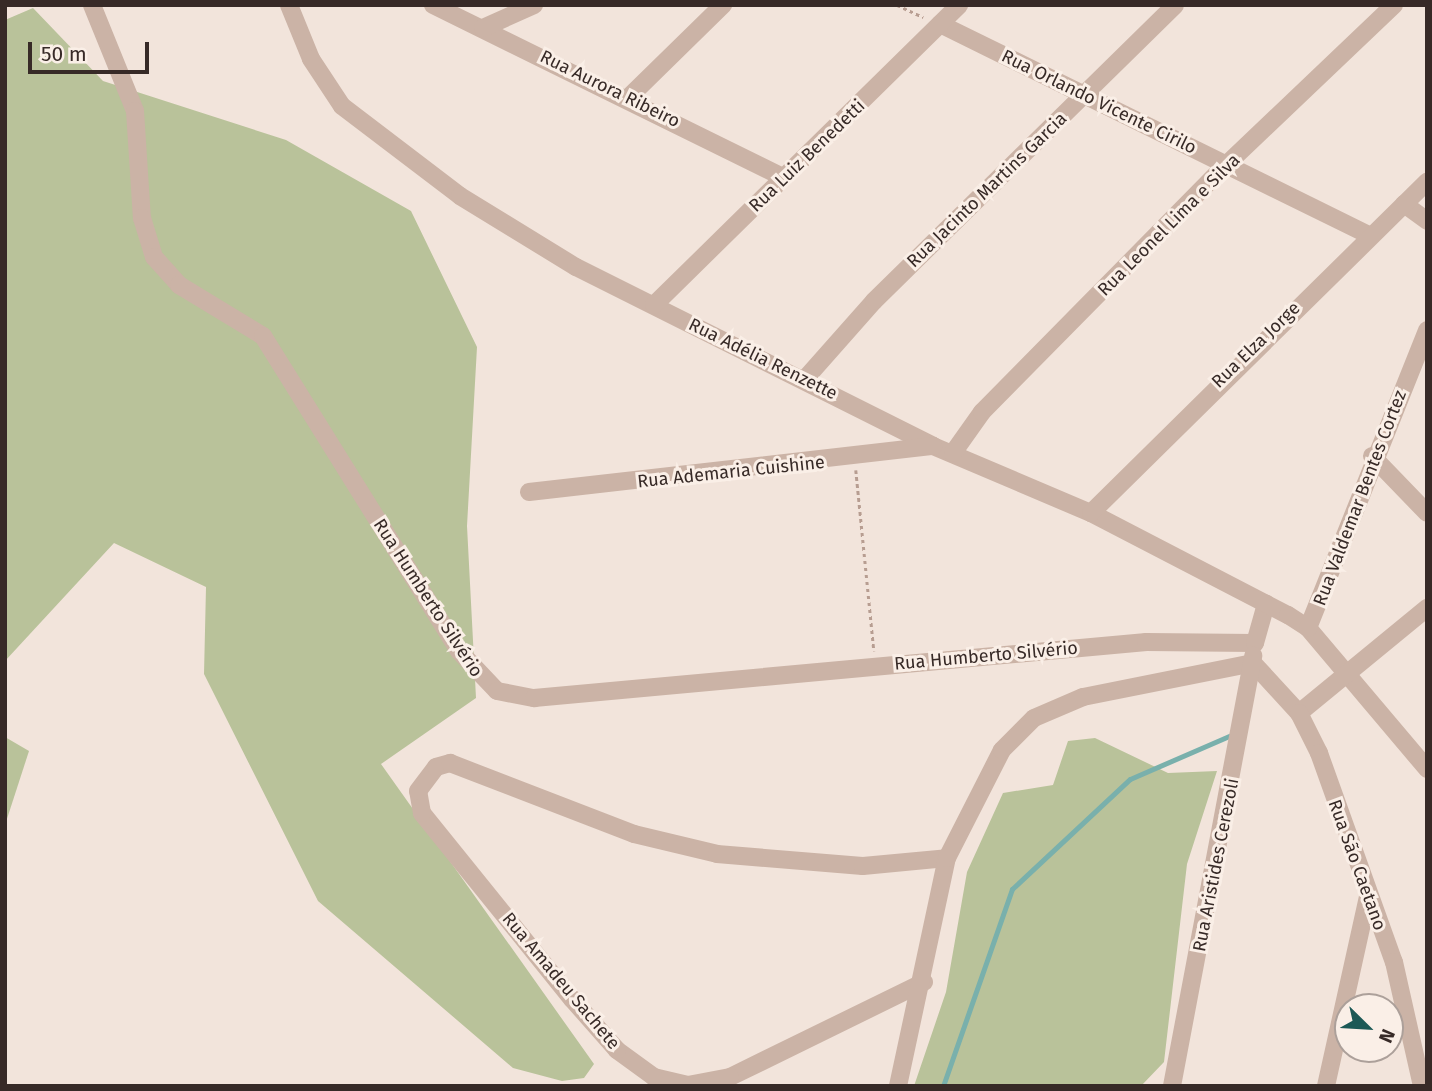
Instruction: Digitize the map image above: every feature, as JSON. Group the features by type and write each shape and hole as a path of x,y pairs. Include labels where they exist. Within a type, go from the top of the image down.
{"street":[{"name":"Rua Humberto Silvério","path":"92,5 135,111 142,218 154,257 179,285 263,336 484,683 534,698 1146,642 1255,643"},
{"name":"Rua Adélia Renzette","path":"289,5 327,85 391,149 527,240 933,446 1091,513 1308,628 1427,769"},
{"name":"Rua Aurora Ribeiro","path":"433,5 629,97 785,178"},
{"path":"483,28 534,5"},
{"path":"629,97 723,5"},
{"name":"Rua Luiz Benedetti","path":"654,305 959,5"},
{"name":"Rua Jacinto Martins Garcia","path":"805,379 874,300 1175,5"},
{"name":"Rua Leonel Lima e Silva","path":"953,453 982,412 1226,165 1394,5"},
{"name":"Rua Orlando Vicente Cirilo","path":"940,24 1370,236"},
{"name":"Rua Elza Jorge","path":"1091,513 1427,182"},
{"path":"1404,204 1427,221"},
{"name":"Rua Valdemar Bentes Cortez","path":"1308,628 1331,581 1373,456 1427,330"},
{"name":"Rua Ademaria Cuishine","path":"528,492 855,460 933,446"},
{"path":"1373,456 1427,513"},
{"path":"1255,643 1266,604"},
{"path":"1299,713 1349,675 1427,608"},
{"name":"Rua Aristides Cerezoli","path":"1172,1086 1255,643"},
{"path":"898,1086 924,982 947,858 977,788 1002,750 1034,718 1083,697 1253,663"},
{"name":"Rua São Caetano","path":"1253,663 1299,713 1410,1016 1422,1086"},
{"name":"Rua Amadeu Sachete","path":"924,982 730,1077 669,1082 617,1050 422,813 417,802 424,778 450,763 634,834 718,854 863,866 947,858"},
{"path":"1326,1086 1368,896"}],"path":[{"path":"897,5 940,24"},
{"path":"855,460 876,665"}],"green space":[{"path":"33,8 103,81 286,140 411,211 477,347 467,526 476,698 381,764 594,1064 584,1078 562,1081 513,1068 318,901 204,674 206,587 114,543 5,661 5,20"},
{"path":"5,737 29,751 5,825"},
{"path":"1095,738 1168,773 1217,771 1187,864 1164,1062 1141,1086 914,1086 946,992 967,872 1003,793 1053,785 1068,741"}],"waterway":[{"path":"943,1086 1012,889 1130,779 1229,736"}]}
